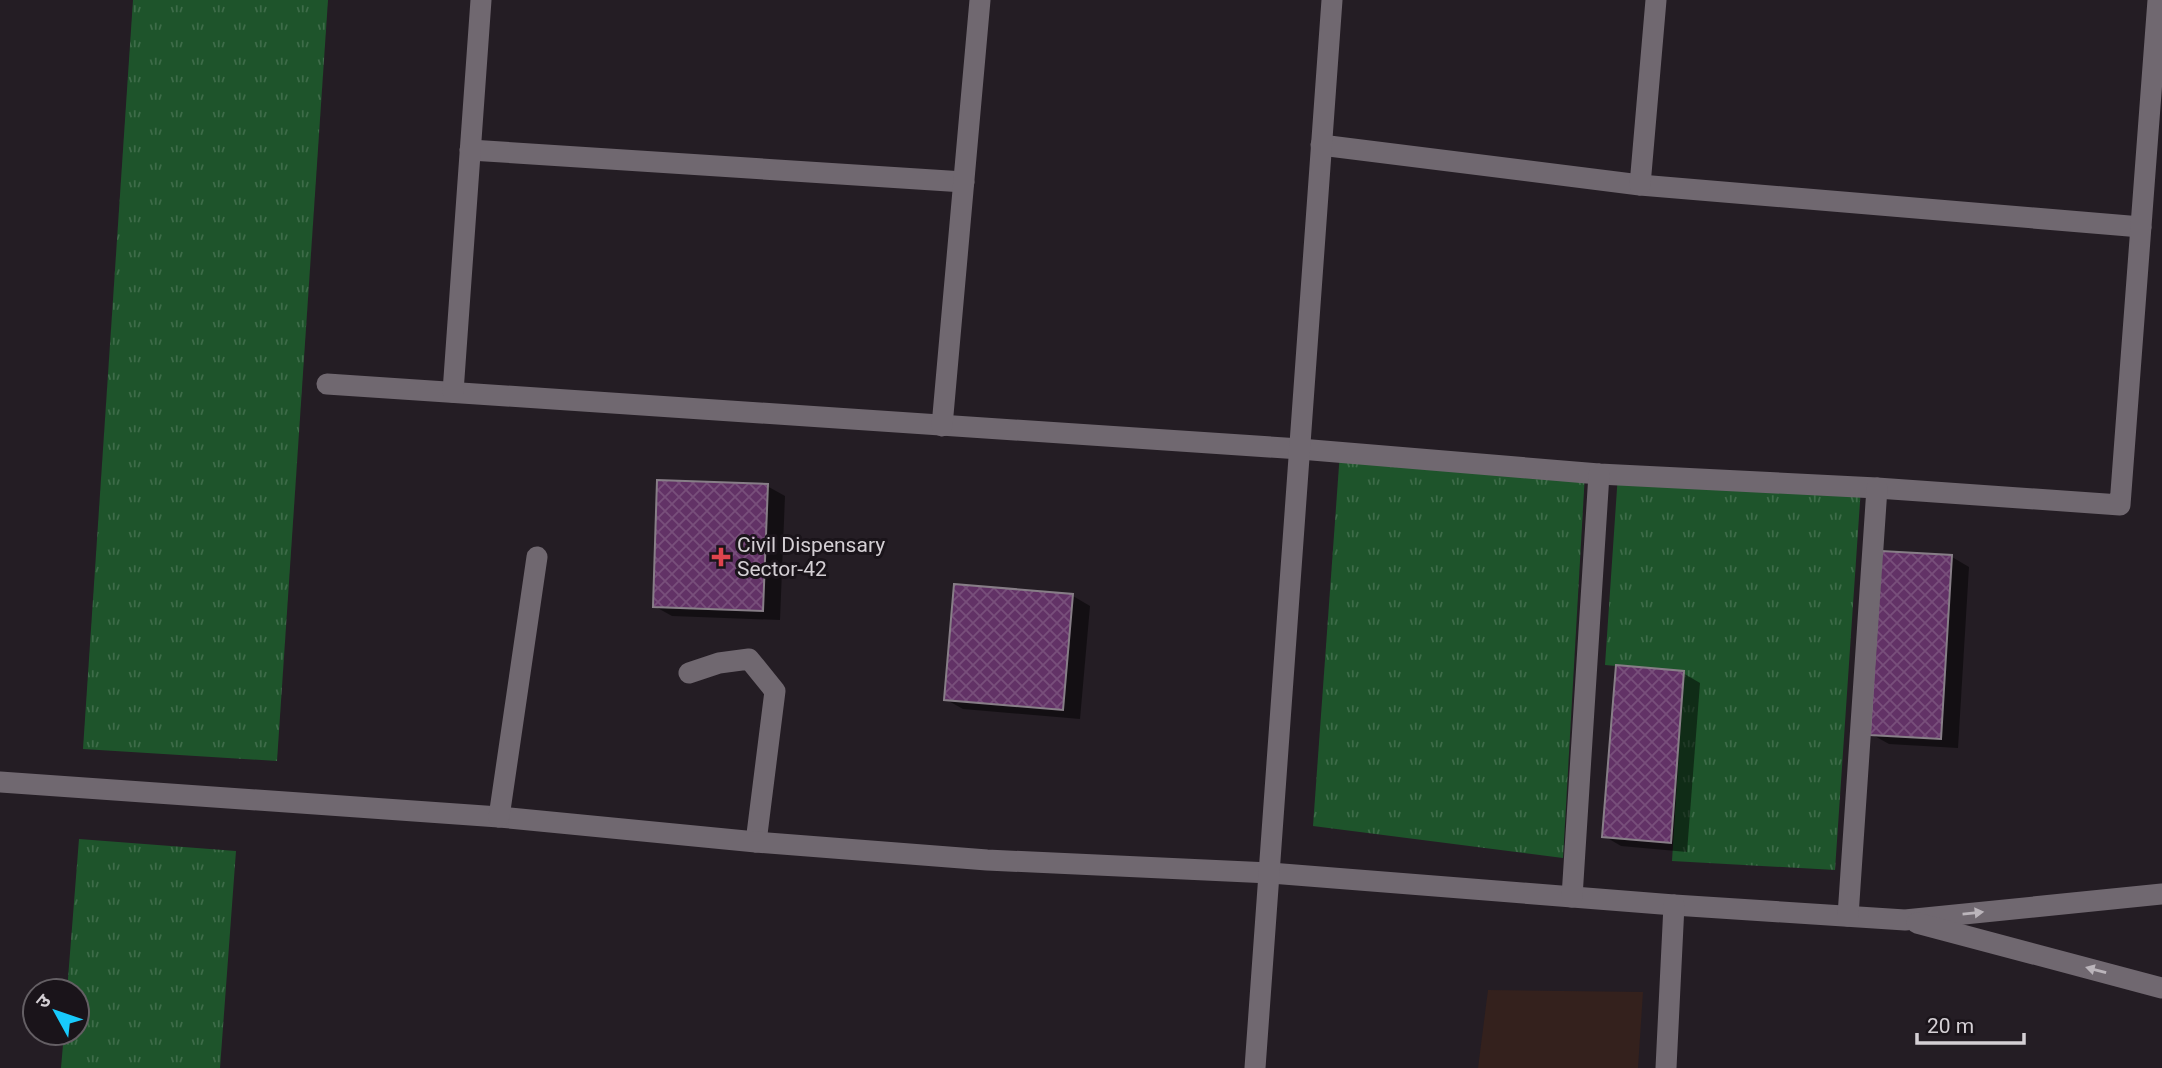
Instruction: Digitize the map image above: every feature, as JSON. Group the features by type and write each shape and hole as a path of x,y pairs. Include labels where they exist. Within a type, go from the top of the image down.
{"street":[{"path":"453,392 481,0"},
{"path":"942,426 980,0"},
{"path":"1255,1068 1332,0"},
{"path":"1640,185 1656,0"},
{"path":"327,384 1300,449 1599,474 1877,488 2120,505 2158,0"},
{"path":"1321,145 1640,185 2141,227"},
{"path":"470,150 964,182"},
{"path":"1572,897 1599,474"},
{"path":"1849,916 1877,488"},
{"path":"499,817 537,557"},
{"path":"689,673 719,663 749,659 775,691 756,842"},
{"path":"0,782 499,817 756,842 987,860 1270,873 1905,920 2162,894"},
{"path":"1666,1068 1674,905"},
{"path":"1905,920 2162,988"}],"shaded area":[{"path":"1488,990 1643,992 1638,1068 1478,1068"}],"green space":[{"path":"133,0 328,0 277,761 83,749"},
{"path":"1340,452 1585,473 1563,858 1313,826"},
{"path":"1618,474 1861,487 1835,870 1672,861 1684,672 1605,665"},
{"path":"79,839 236,851 220,1068 61,1068 63,1047 91,1047 91,977 68,977"}],"building":[{"path":"657,480 768,484 763,611 653,607"},
{"path":"1881,551 1952,555 1941,739 1870,735"},
{"path":"954,584 1073,594 1063,710 944,700"},
{"path":"1616,665 1684,671 1671,843 1602,837"}],"place":[{"name":"Civil Dispensary Sector-42","path":"721,557"}]}
